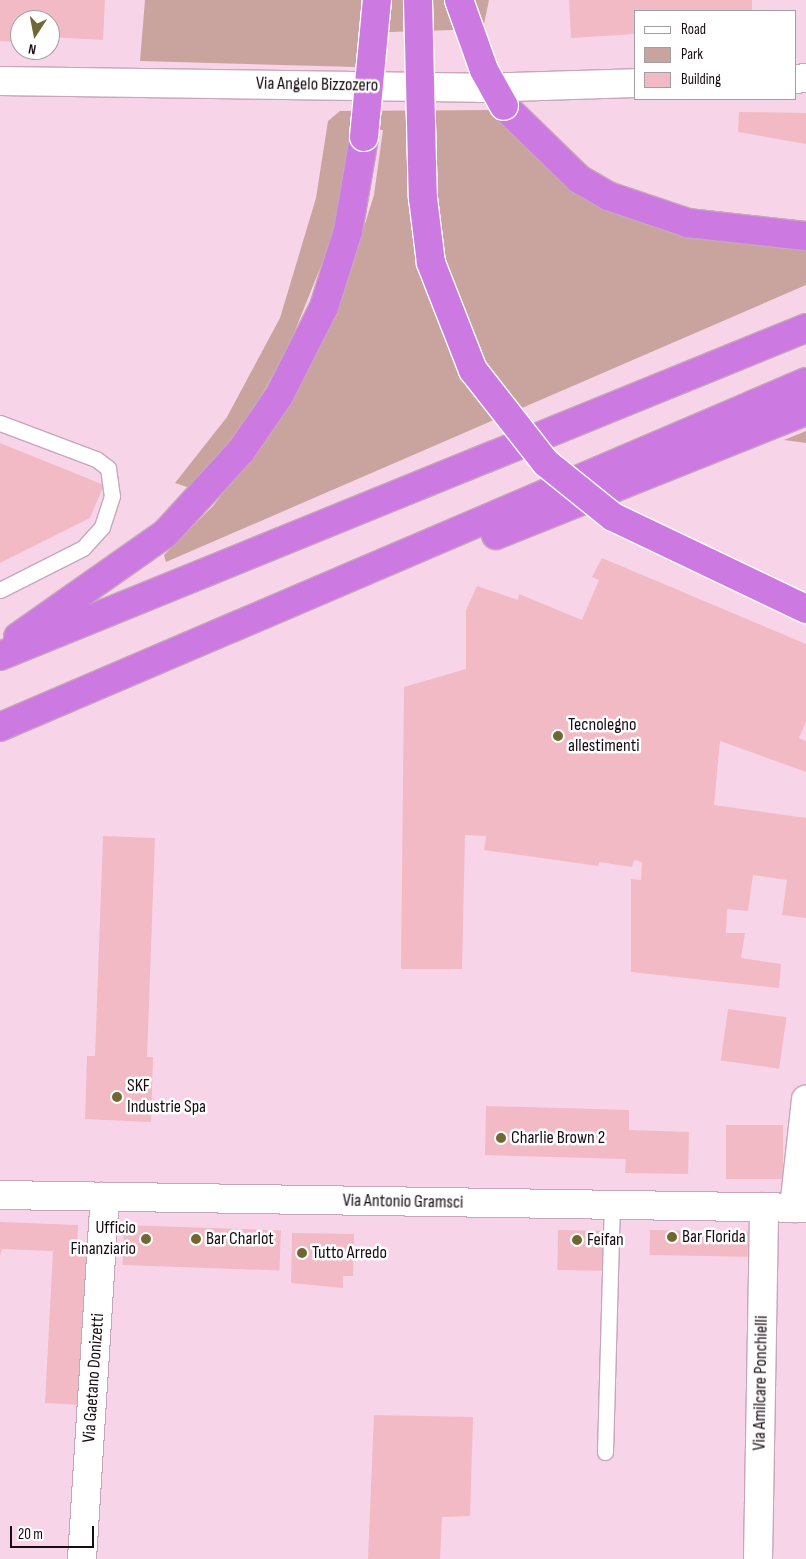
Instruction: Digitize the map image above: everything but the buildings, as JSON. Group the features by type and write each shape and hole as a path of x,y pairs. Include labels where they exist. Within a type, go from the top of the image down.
{"highway":[{"path":"0,649 166,533 241,451 278,396 324,307 348,231 364,137 377,0"},
{"path":"418,0 422,198 431,263 473,370 546,463 613,517 806,609"},
{"path":"459,0 484,70 504,106 579,179 608,196 688,223 806,236"},
{"path":"0,656 806,328"},
{"path":"0,727 806,382"},
{"path":"0,745 507,530 806,411"}],"street":[{"name":"Via Angelo Bizzozero","path":"0,81 480,88 634,83"},
{"path":"800,1208 806,1100"},
{"name":"Via Antonio Gramsci","path":"0,1195 800,1208"},
{"name":"Via Gaetano Donizetti","path":"82,1559 105,1197"},
{"name":"Via Amilcare Ponchielli","path":"758,1559 764,1207"}],"lane":[{"path":"0,423 96,459 108,468 112,496 102,528 83,548 0,590"},
{"path":"604,1452 612,1205"}],"green space":[{"path":"145,0 489,0 483,29 359,33 356,67 140,61"},
{"path":"494,110 515,133 701,237 806,247 806,285 166,562 164,555 213,506 253,454 323,338 350,272 374,195 383,130 352,129 344,193 331,241 290,343 259,400 227,448 190,488 175,483 227,417 280,318 316,198 328,121 340,111"},
{"path":"806,431 806,443 784,440"}],"place":[{"name":"Tecnolegno allestimenti","path":"558,736"},
{"name":"SKF Industrie Spa","path":"117,1097"},
{"name":"Charlie Brown 2","path":"501,1138"},
{"name":"Bar Florida","path":"672,1237"},
{"name":"Ufficio Finanziario","path":"146,1239"},
{"name":"Bar Charlot","path":"196,1239"},
{"name":"Feifan","path":"577,1240"},
{"name":"Tutto Arredo","path":"302,1253"}]}
